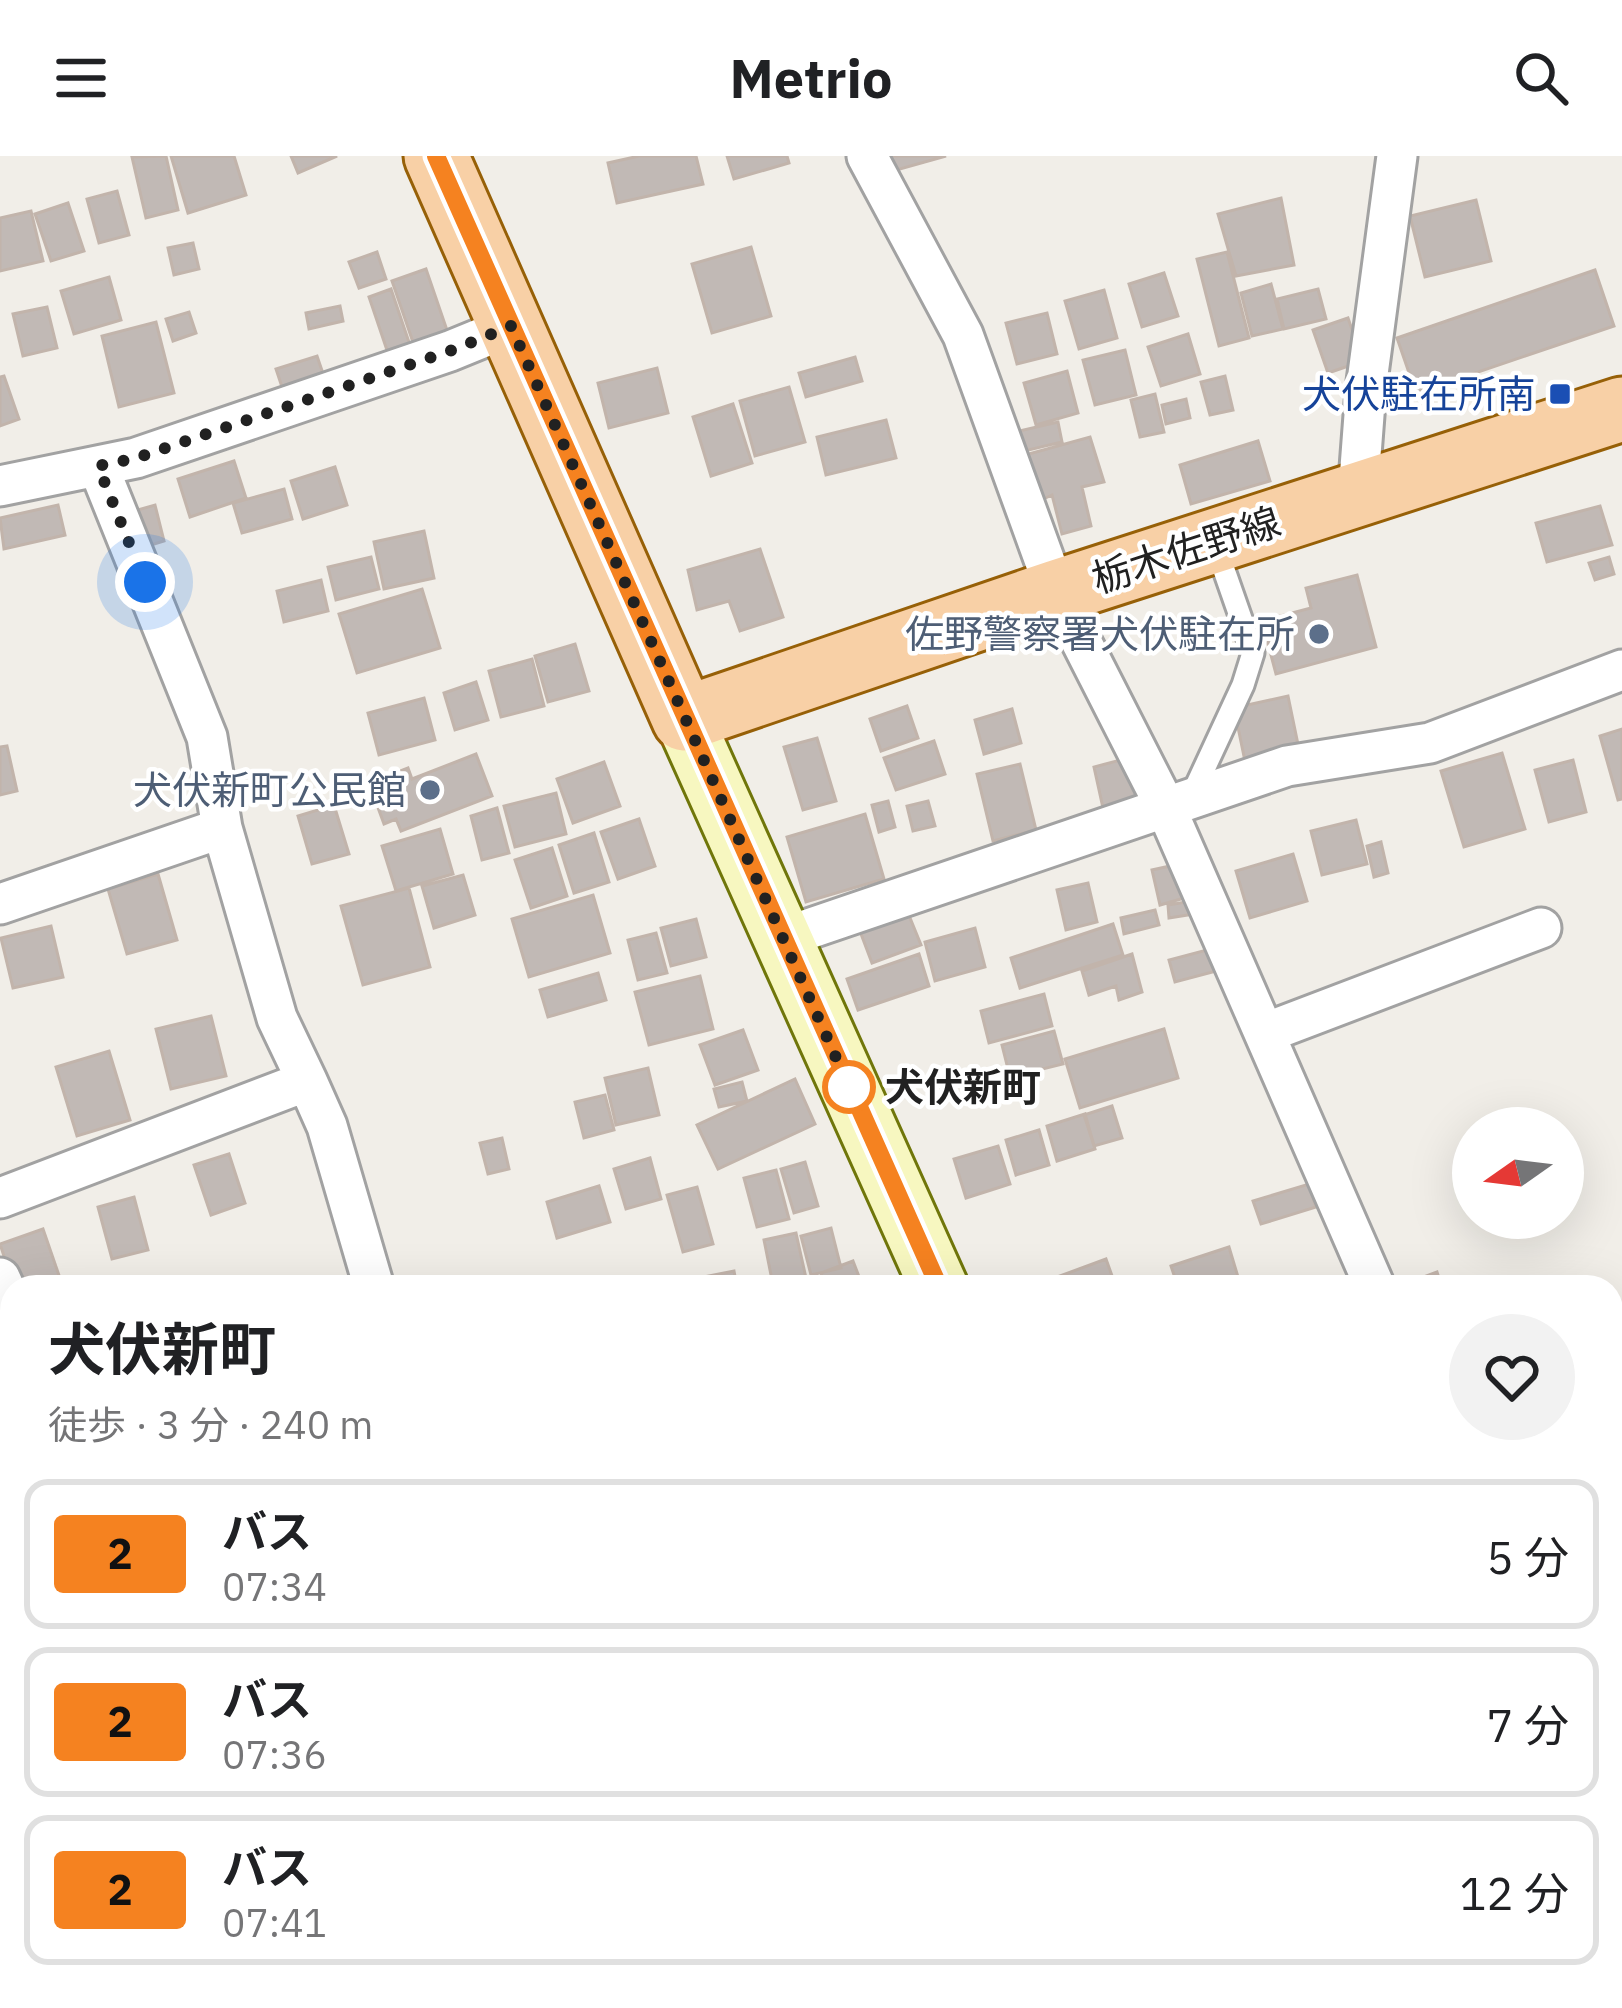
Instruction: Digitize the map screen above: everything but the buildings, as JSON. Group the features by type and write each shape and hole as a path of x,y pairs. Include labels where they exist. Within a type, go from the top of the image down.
{"main road":[{"path":"436,156 934,1275"},
{"name":"栃木佐野線","path":"684,719 1056,592 1622,410"}],"street":[{"path":"867,156 978,370 1056,592 1178,802 1264,1033 1370,1275"},
{"path":"1358,494 1366,389 1397,156"},
{"path":"3,475 136,458 511,326"},
{"path":"98,466 207,737 222,828 277,1018 327,1126 370,1275"},
{"path":"782,938 1287,766 1430,742 1622,670"},
{"path":"0,904 222,828"},
{"path":"1264,1033 1541,928"},
{"path":"0,1198 307,1081"}],"lane":[{"path":"1178,802 1243,686 1253,652 1214,541"}],"bus line":[{"name":"2","path":"436,156 934,1275"}],"place":[{"name":"犬伏駐在所南","path":"1560,394"},
{"name":"佐野警察署犬伏駐在所","path":"1319,634"},
{"name":"犬伏新町公民館","path":"430,790"},
{"name":"犬伏新町","path":"849,1087"}],"route":[{"path":"145,582 98,466 136,458 511,326 849,1087"}]}
